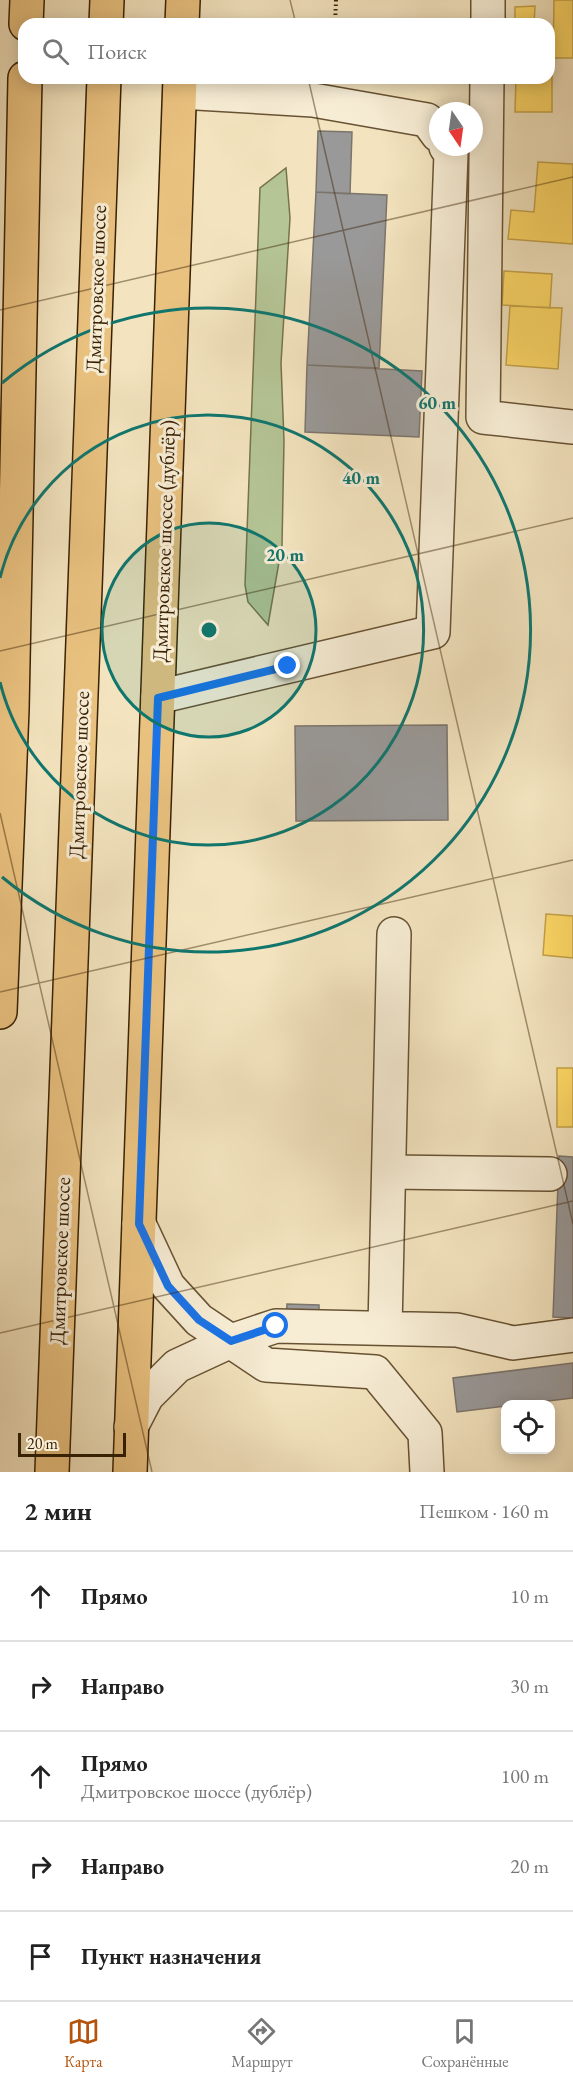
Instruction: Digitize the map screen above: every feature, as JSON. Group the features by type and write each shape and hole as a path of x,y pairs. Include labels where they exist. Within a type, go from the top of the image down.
{"main road":[{"path":"27,0 27,18"},
{"path":"106,18 107,0"},
{"path":"182,18 183,0"},
{"path":"0,1012 12,709 25,84"},
{"name":"Дмитровское шоссе","path":"52,1472 104,84"},
{"name":"Дмитровское шоссе (дублёр)","path":"130,1472 180,85"}],"lane":[{"path":"488,0 488,18"},
{"path":"487,84 483,417 573,427"},
{"path":"180,85 313,100 427,120 429,123"},
{"path":"158,698 433,632 451,156"},
{"path":"385,1328 394,934"},
{"path":"389,1172 550,1174"},
{"path":"139,1224 168,1286 199,1320 266,1365 375,1372 425,1433 427,1472"},
{"path":"131,1427 147,1396 177,1366 231,1341 276,1326 457,1330 513,1342 573,1335"}],"path":[{"path":"336,0 336,18"}],"green space":[{"path":"286,168 290,218 281,363 284,441 282,545 268,625 248,602 245,585 260,188"}],"building: Жильё":[{"path":"554,0 573,0 573,58 555,58"},
{"path":"535,6 534,18 515,18 515,7"},
{"path":"516,84 552,84 552,112 515,112"},
{"path":"538,162 573,164 573,244 508,239 511,210 534,212"},
{"path":"504,271 552,274 550,308 502,305"},
{"path":"510,306 562,308 558,369 506,365"},
{"path":"546,914 573,916 573,958 543,955"},
{"path":"557,1068 573,1068 573,1127 557,1127"}],"building: Промзона":[{"path":"318,131 352,132 350,194 316,192"},
{"path":"316,192 387,195 379,368 307,365"},
{"path":"307,365 422,371 419,437 305,432"},
{"path":"447,725 448,820 296,821 295,726"},
{"path":"559,1156 573,1157 573,1318 553,1317"},
{"path":"287,1304 319,1305 319,1322 286,1320"},
{"path":"573,1363 573,1398 501,1400 501,1407 457,1412 453,1378"}],"route":[{"path":"276,1326 231,1341 199,1320 168,1286 139,1224 158,698 288,666"}]}
